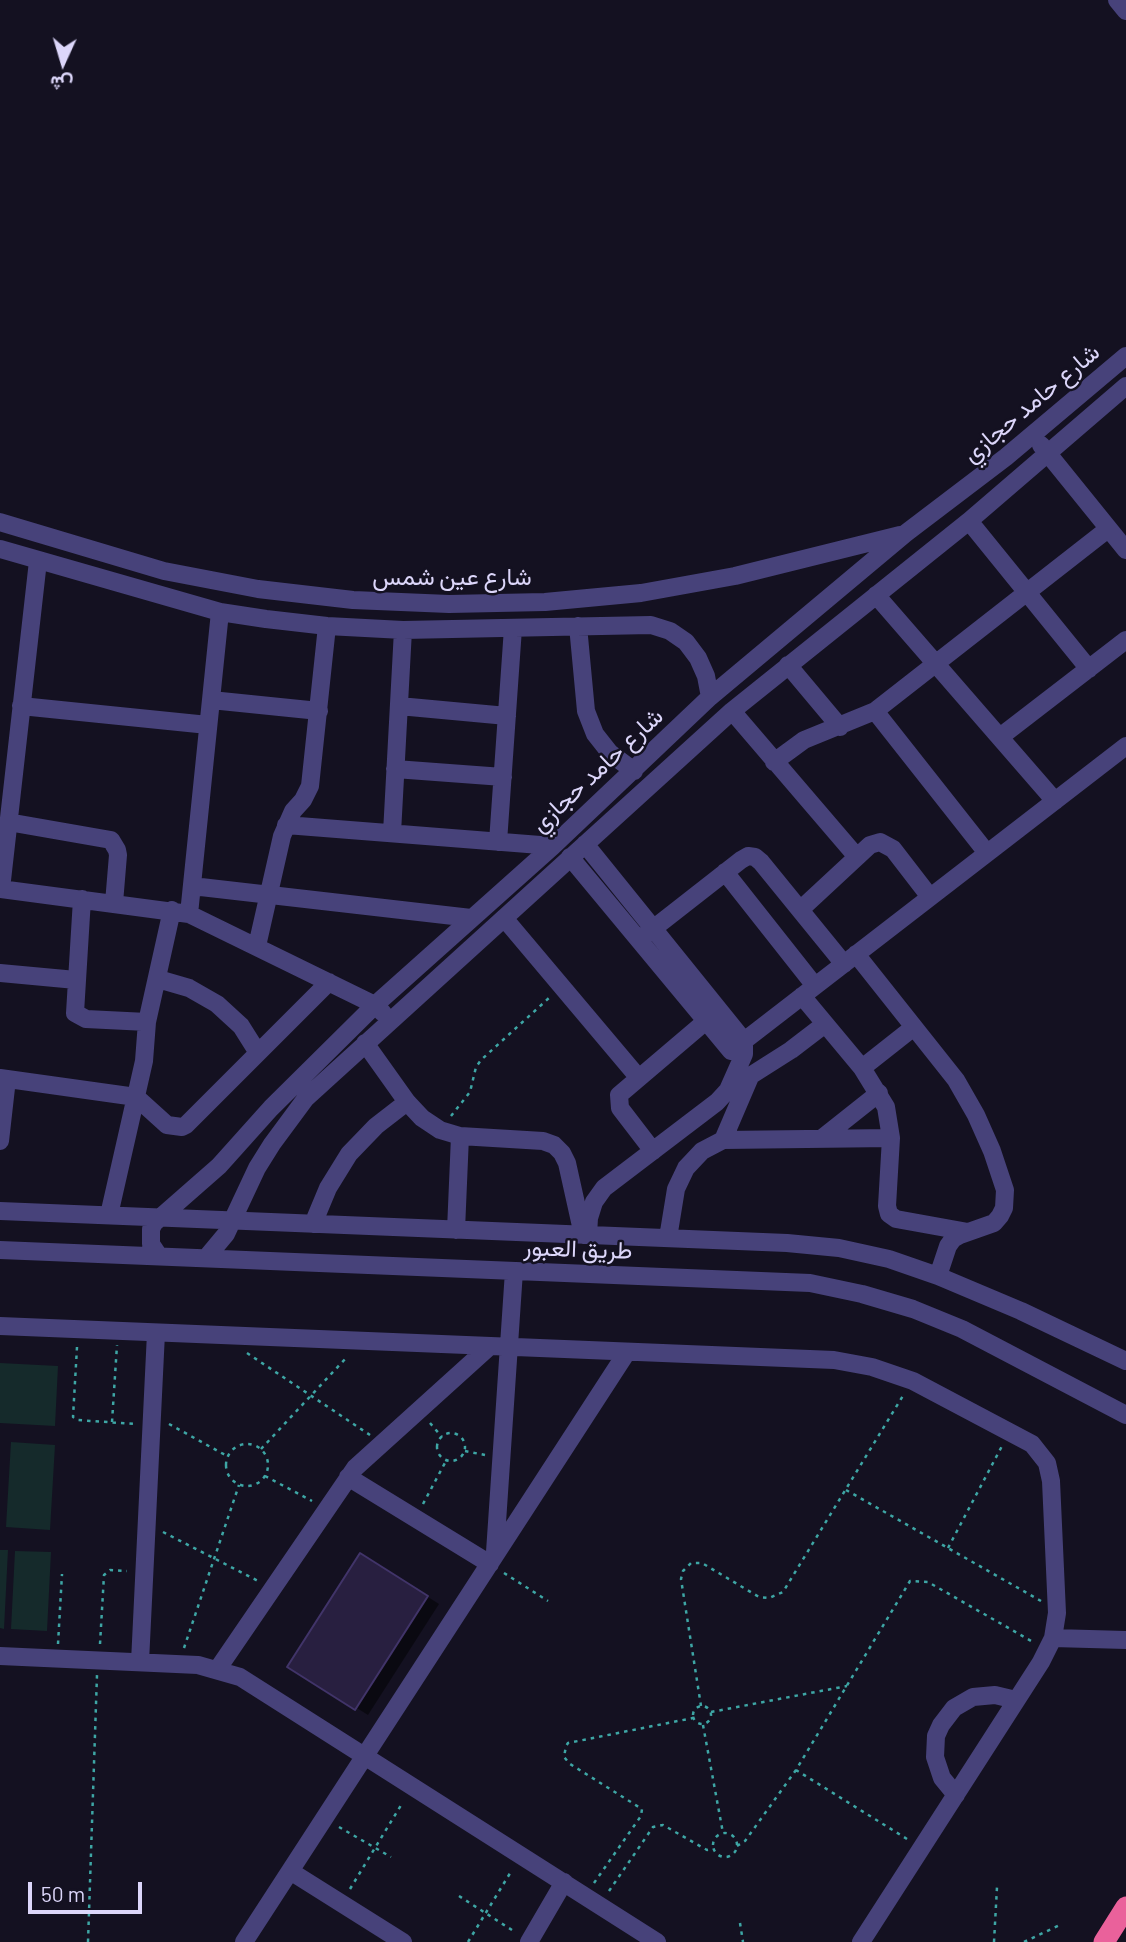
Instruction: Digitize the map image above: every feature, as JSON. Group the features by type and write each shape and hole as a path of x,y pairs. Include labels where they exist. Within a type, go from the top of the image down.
{"highway":[{"path":"1104,1942 1126,1907"}],"street":[{"path":"1117,0 1126,11"},
{"name":"شارع حامد حجازي","path":"160,1217 219,1166 271,1108 375,1005 553,846 710,698 906,533 1033,435 1126,356"},
{"name":"شارع حامد حجازي","path":"206,1258 217,1247 234,1220 257,1168 288,1120 306,1098 365,1042 732,711 969,521 1126,386"},
{"path":"1033,435 1126,550"},
{"path":"969,521 1088,669"},
{"name":"شارع عين شمس","path":"0,522 164,571 258,589 354,600 449,604 545,602 641,593 735,576 906,533"},
{"path":"774,762 804,740 875,711 1108,529"},
{"name":"شارع عين شمس","path":"0,549 220,612 327,626 403,630 651,625 670,631 686,642 698,658 706,676 710,698"},
{"path":"38,561 6,816 0,889 181,912 257,946 375,1005 390,1021"},
{"path":"876,595 1055,801"},
{"path":"109,1215 145,1061 147,1022 158,979 192,886 220,612"},
{"path":"257,946 286,825 310,786 327,626"},
{"path":"578,626 586,712 595,734 610,753 634,771"},
{"path":"498,842 513,628"},
{"path":"392,833 403,630"},
{"path":"1000,737 1126,640"},
{"path":"788,665 840,727"},
{"path":"211,700 319,711"},
{"path":"21,706 208,725"},
{"path":"399,706 507,716"},
{"path":"732,711 857,858"},
{"path":"875,711 987,853"},
{"path":"728,1090 740,1048 808,991 1126,746"},
{"path":"395,769 503,777"},
{"path":"6,816 111,840 118,855 114,903"},
{"path":"286,825 553,846"},
{"path":"800,910 875,843 890,845 930,897"},
{"path":"585,844 706,1021 740,1048"},
{"path":"647,934 741,859 748,856 755,858 800,910 914,1027 956,1080 976,1115 1004,1190 1004,1208 994,1223 960,1234 948,1246 938,1276"},
{"path":"570,857 647,934 740,1048"},
{"path":"725,872 808,991 830,1030 862,1068 886,1107 891,1138 887,1206 889,1214 896,1219 968,1231"},
{"path":"192,886 471,918"},
{"path":"82,899 74,1009 82,1018 147,1022"},
{"path":"504,918 638,1077"},
{"path":"0,973 76,980"},
{"path":"158,979 189,988 217,1004 240,1026 258,1053"},
{"path":"0,1142 3,1079 136,1097 167,1125 187,1125 328,982"},
{"path":"653,1151 618,1104 621,1091 706,1021"},
{"path":"862,1068 914,1027"},
{"path":"586,1235 594,1202 604,1188 717,1102 728,1090 791,1050 830,1030"},
{"path":"365,1042 408,1102 422,1118 440,1130 460,1136 554,1145 567,1163 586,1235"},
{"path":"723,1140 750,1077"},
{"path":"821,1139 879,1093"},
{"path":"313,1224 328,1188 349,1154 376,1126 408,1102"},
{"path":"456,1230 460,1136"},
{"path":"668,1238 676,1189 686,1168 702,1151 723,1140 891,1138"},
{"name":"طريق العبور","path":"0,1211 668,1238 839,1248 889,1259 938,1276 1021,1311 1126,1361"},
{"path":"159,1256 150,1237 151,1229 160,1217"},
{"name":"طريق العبور","path":"0,1250 810,1283 913,1309 962,1329 1126,1415"},
{"path":"492,1560 501,1458 499,1347 514,1271"},
{"path":"0,1326 834,1360 872,1367 913,1381 1038,1450 1050,1472 1057,1610 1050,1644 861,1942"},
{"path":"140,1662 156,1333"},
{"path":"217,1670 348,1476 382,1442 499,1347"},
{"path":"244,1942 627,1352"},
{"path":"348,1476 415,1519 492,1560"},
{"path":"1050,1644 1126,1640"},
{"path":"0,1656 179,1664 217,1670 240,1678 657,1942"},
{"path":"956,1795 937,1768 935,1746 941,1725 954,1708 973,1698 995,1695 1016,1700"},
{"path":"290,1871 403,1942"},
{"path":"529,1941 564,1882"}],"path":[{"path":"440,1130 470,1092 476,1067 481,1060 562,985"},
{"path":"78,1329 73,1417 78,1420 112,1422 152,1420 227,1456"},
{"path":"112,1422 117,1331"},
{"path":"261,1449 363,1341"},
{"path":"242,1350 382,1442"},
{"path":"701,1706 682,1572 691,1563 702,1563 759,1597 776,1596 788,1587 913,1381"},
{"path":"948,1548 1009,1432"},
{"path":"446,1460 437,1450 439,1440 446,1434 461,1437 465,1451"},
{"path":"243,1444 261,1449 268,1459 265,1476 254,1486 239,1485 228,1476 225,1469 231,1450 243,1444"},
{"path":"465,1451 501,1458"},
{"path":"446,1460 460,1458 465,1451"},
{"path":"415,1519 446,1460"},
{"path":"265,1476 326,1508"},
{"path":"179,1664 239,1485"},
{"path":"846,1490 1057,1610"},
{"path":"147,1524 272,1588"},
{"path":"492,1560 548,1601"},
{"path":"88,1942 104,1575 110,1570 145,1572"},
{"path":"57,1658 62,1574"},
{"path":"737,1846 733,1836 723,1833 714,1838 713,1849 726,1857 745,1841 796,1770 910,1581 928,1582 1050,1644"},
{"path":"711,1712 847,1686"},
{"path":"693,1718 694,1710 706,1706 711,1712 710,1721 703,1725"},
{"path":"693,1718 703,1725"},
{"path":"592,1900 642,1809 570,1764 564,1757 565,1746 693,1718"},
{"path":"703,1725 723,1833"},
{"path":"796,1770 922,1848"},
{"path":"341,1903 413,1786"},
{"path":"325,1818 391,1857"},
{"path":"592,1900 653,1826 663,1825 707,1850 713,1849"},
{"path":"468,1942 522,1855"},
{"path":"994,1942 997,1887"},
{"path":"459,1896 529,1941"},
{"path":"740,1923 743,1942"},
{"path":"1024,1942 1062,1924"}],"green space":[{"path":"0,1363 58,1366 55,1426 0,1423"},
{"path":"11,1442 55,1445 50,1530 6,1527"},
{"path":"0,1550 8,1550 4,1629 0,1628"},
{"path":"15,1551 51,1552 47,1631 11,1629"}],"building":[{"path":"360,1553 428,1596 355,1710 287,1667"}]}
